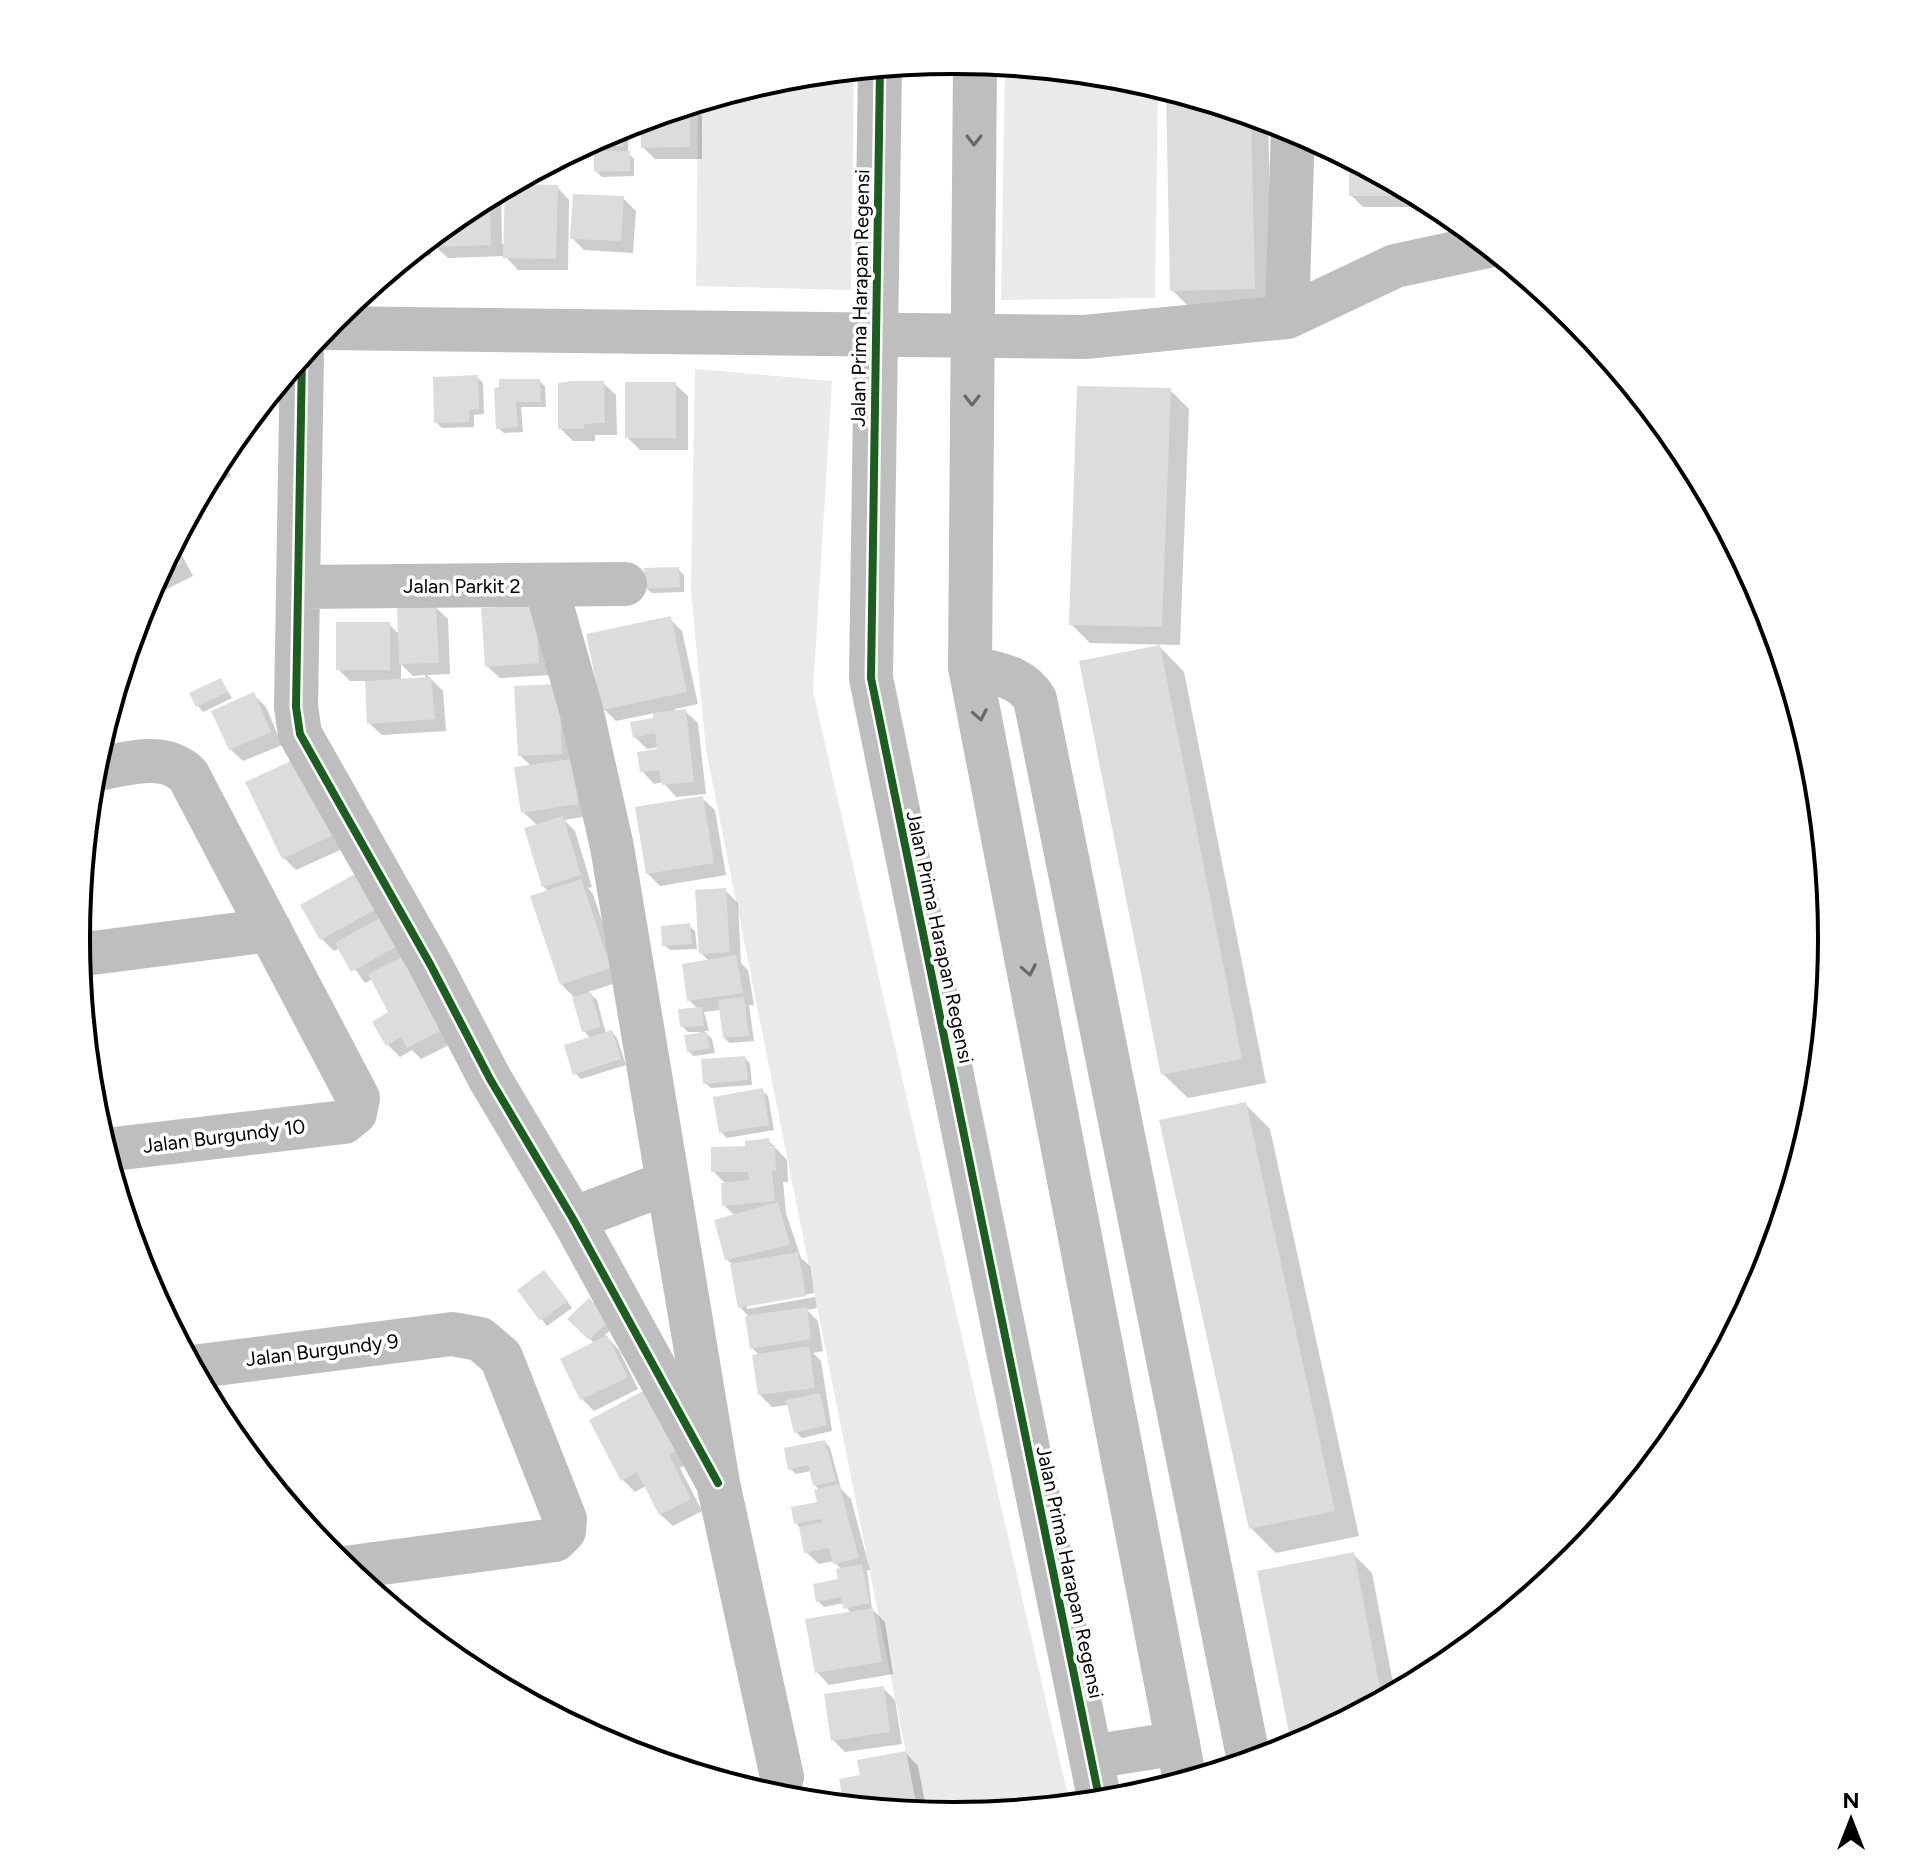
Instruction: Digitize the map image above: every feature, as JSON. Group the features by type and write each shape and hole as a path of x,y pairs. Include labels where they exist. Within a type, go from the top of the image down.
{"street":[{"path":"975,75 970,667 1181,1762 1092,1757"},
{"name":"Jalan Prima Harapan Regensi","path":"880,78 871,678 1098,1789"},
{"path":"1287,317 1292,144"},
{"path":"342,328 1085,337 1287,317 1395,266 1474,249"},
{"path":"302,371 296,707 300,734 718,1483"},
{"name":"Jalan Parkit 2","path":"299,587 625,584"},
{"path":"546,586 582,713 612,847 718,1483 782,1777"},
{"path":"970,667 1015,679 1027,686 1035,699 1247,1750"},
{"path":"90,953 270,930 188,775 177,764 160,760 106,768"},
{"name":"Jalan Burgundy 10","path":"116,1149 344,1122 355,1113 358,1098 270,930"},
{"path":"1062,1145 1123,1127"},
{"path":"573,1219 666,1183"},
{"name":"Jalan Burgundy 9","path":"203,1366 452,1334 480,1339 501,1357 565,1519 564,1531 555,1540 361,1566"}],"shaded area":[{"path":"1005,76 1066,81 1158,99 1155,298 1001,300"},
{"path":"854,80 851,290 696,286 698,113 785,91"},
{"path":"695,369 832,381 813,692 1068,1795 1010,1800 916,1801 706,750 691,591"}],"building":[{"path":"1166,101 1251,128 1255,289 1170,291"},
{"path":"690,116 690,147 641,148 640,133"},
{"path":"623,140 623,146 609,146"},
{"path":"630,151 630,171 594,172 594,153"},
{"path":"1349,170 1396,196 1349,196"},
{"path":"532,184 558,185 556,259 503,258 505,201"},
{"path":"573,194 624,196 621,241 570,239"},
{"path":"490,209 491,245 436,247"},
{"path":"478,375 479,409 469,410 469,422 434,423 433,377"},
{"path":"499,379 540,379 541,402 516,402 518,427 496,429 494,388 499,387"},
{"path":"604,381 605,423 584,424 584,429 558,429 558,383"},
{"path":"625,382 676,382 676,438 625,438"},
{"path":"1077,386 1171,388 1162,627 1069,625"},
{"path":"679,567 680,587 644,589 644,568"},
{"path":"436,605 439,663 399,664 397,606"},
{"path":"535,605 539,663 485,667 481,608"},
{"path":"671,616 687,692 602,710 586,634"},
{"path":"336,622 390,622 390,670 336,670"},
{"path":"1160,645 1242,1059 1161,1075 1079,661"},
{"path":"431,677 435,719 367,724 365,681"},
{"path":"221,678 228,692 196,707 189,693"},
{"path":"559,684 562,754 518,756 514,686"},
{"path":"254,692 271,732 229,750 211,711"},
{"path":"686,709 694,782 662,785 659,770 640,772 637,752 657,749 655,733 633,738 630,722 653,718 653,713"},
{"path":"302,756 338,833 282,859 245,782"},
{"path":"572,759 578,804 521,813 514,767"},
{"path":"703,796 714,863 646,874 635,807"},
{"path":"563,816 581,875 542,887 524,828"},
{"path":"360,871 380,907 320,940 300,905"},
{"path":"581,879 611,968 560,985 530,896"},
{"path":"726,888 730,952 699,954 695,890"},
{"path":"390,912 406,941 351,972 335,943"},
{"path":"690,923 692,944 662,946 661,926"},
{"path":"413,951 452,1025 407,1048 401,1037 386,1046 372,1022 388,1012 368,974"},
{"path":"736,955 743,993 687,1001 682,964"},
{"path":"591,992 601,1027 582,1032 572,997"},
{"path":"744,997 749,1036 723,1038 718,1000"},
{"path":"702,1007 704,1026 680,1027 678,1009"},
{"path":"612,1030 621,1059 573,1075 564,1045"},
{"path":"707,1032 710,1048 687,1052 684,1035"},
{"path":"745,1056 748,1080 703,1084 701,1059"},
{"path":"763,1088 769,1125 719,1133 713,1097"},
{"path":"1246,1102 1335,1511 1249,1529 1159,1120"},
{"path":"769,1138 770,1146 775,1145 776,1171 772,1171 775,1201 722,1206 721,1183 749,1180 748,1172 711,1172 711,1147 745,1146 745,1141"},
{"path":"778,1202 790,1245 725,1260 714,1220"},
{"path":"798,1252 806,1296 738,1308 730,1264"},
{"path":"544,1270 568,1301 540,1321 517,1290"},
{"path":"589,1298 610,1320 589,1340 567,1319"},
{"path":"807,1307 811,1339 750,1349 745,1316"},
{"path":"607,1335 628,1377 580,1400 560,1359"},
{"path":"809,1346 815,1388 758,1395 752,1355"},
{"path":"656,1384 689,1444 669,1455 691,1499 659,1515 637,1472 621,1481 589,1420"},
{"path":"820,1393 827,1425 794,1433 786,1400"},
{"path":"825,1440 836,1481 813,1486 808,1465 788,1470 784,1448"},
{"path":"839,1484 859,1558 833,1564 829,1548 804,1553 799,1527 822,1522 821,1519 794,1524 791,1507 817,1502 814,1490"},
{"path":"1354,1552 1380,1689 1289,1734 1257,1571"},
{"path":"862,1564 870,1603 843,1609 841,1597 816,1602 813,1584 838,1579 836,1569"},
{"path":"873,1608 882,1662 815,1673 805,1619"},
{"path":"884,1686 890,1732 831,1741 824,1694"},
{"path":"906,1751 916,1801 842,1795 839,1779 860,1775 857,1760"}],"cycle path":[{"path":"880,78 871,678 1097,1789"},
{"path":"302,371 296,707 300,734 718,1483"}]}
